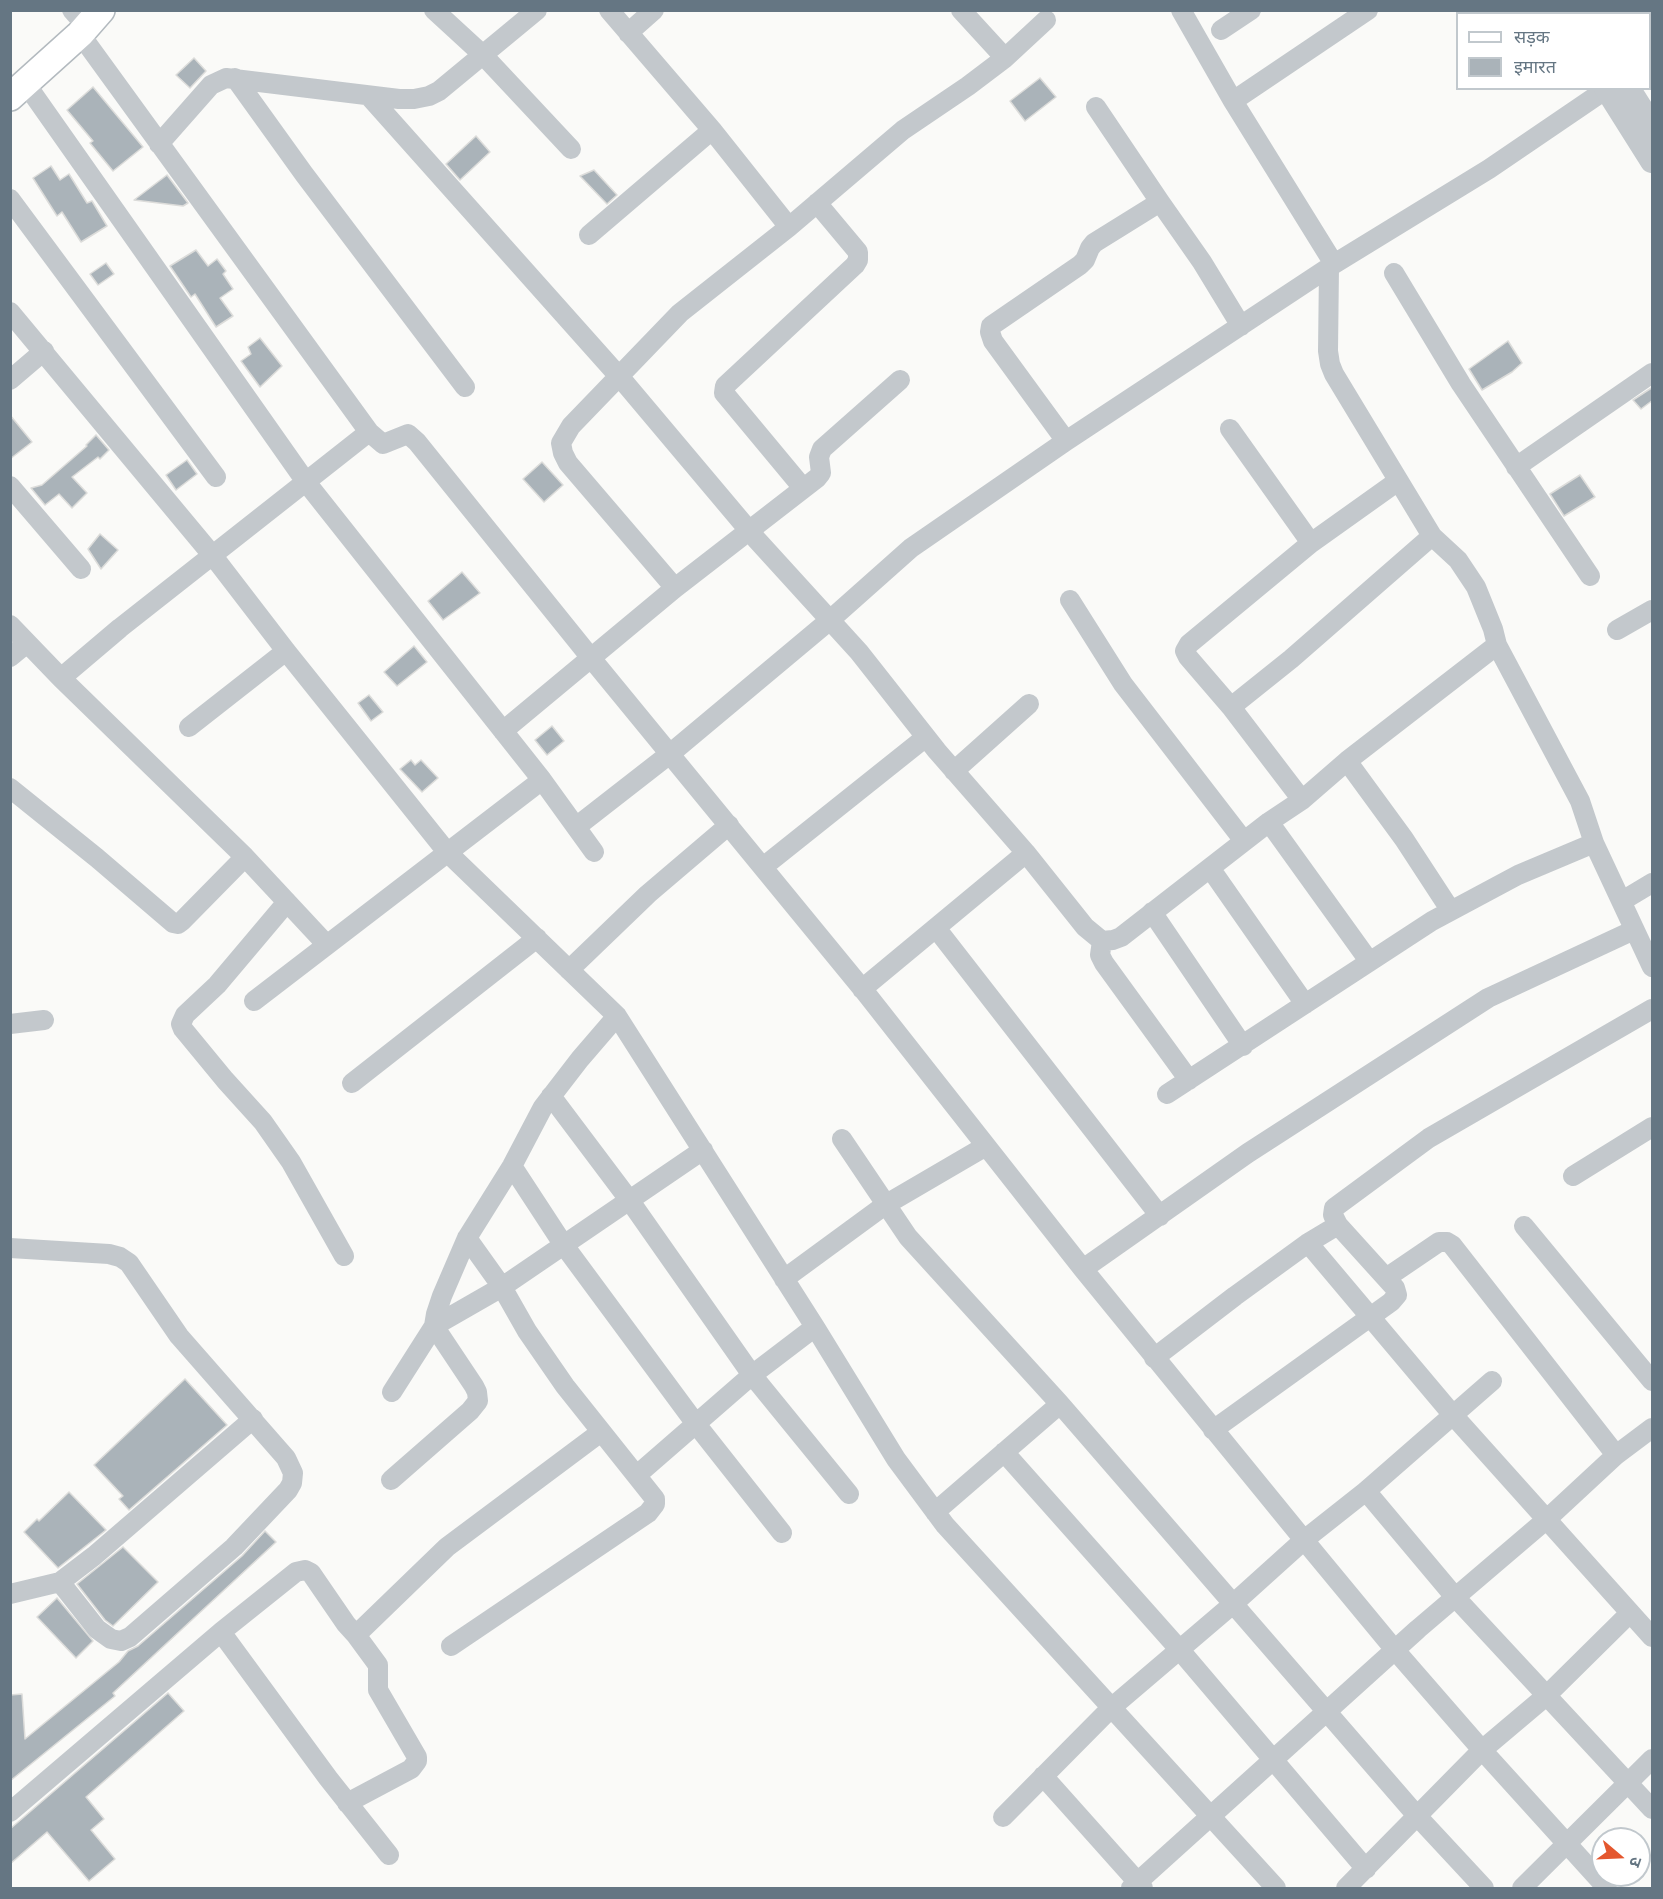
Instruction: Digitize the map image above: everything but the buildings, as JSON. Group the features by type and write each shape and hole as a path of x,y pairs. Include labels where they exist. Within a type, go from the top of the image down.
{"main road":[{"path":"18,91 85,20"}],"street":[{"path":"434,10 483,55 571,149"},
{"path":"159,144 211,85 226,78 369,96 414,99 429,96 439,92 537,10"},
{"path":"609,10 712,130 789,227"},
{"path":"628,33 654,10"},
{"path":"961,10 1005,58"},
{"path":"1181,10 1332,266 1328,321 1330,364 1432,536 1458,560 1467,573 1485,608 1497,645 1580,801 1594,843 1653,967"},
{"path":"1221,30 1251,10"},
{"path":"1233,100 1368,10"},
{"path":"85,20 159,144 369,432 383,444 404,434 413,437 862,989 1213,1430 1395,1650 1607,1888"},
{"path":"675,588 568,463 561,443 571,426 680,313 789,227 903,130 1005,58 1046,20"},
{"path":"235,78 304,174 465,387"},
{"path":"576,827 671,753 830,620 911,548 1066,441 1332,266 1489,169 1610,90"},
{"path":"1613,90 1653,126"},
{"path":"1613,90 1653,161"},
{"path":"18,91 306,482 542,780 594,852"},
{"path":"369,96 618,376 748,529 859,652 926,737 1026,853 1085,927 1102,941 1120,937 1269,822 1302,800 1347,761 1497,645"},
{"path":"1096,107 1203,262 1241,326"},
{"path":"589,235 712,130"},
{"path":"10,199 216,477"},
{"path":"1066,441 993,341 991,326 1080,265 1094,243 1160,202"},
{"path":"803,488 724,393 725,386 858,260 858,252 817,203"},
{"path":"1394,273 1461,384 1590,576"},
{"path":"10,312 213,556 447,852 617,1016 815,1327 896,1459 935,1512 1275,1888"},
{"path":"10,380 44,351"},
{"path":"1516,467 1653,373"},
{"path":"503,731 675,588 821,473 819,457 822,449 900,380"},
{"path":"1230,429 1311,543"},
{"path":"62,678 120,628 369,432"},
{"path":"1302,800 1231,707 1188,657 1186,647 1311,543 1398,481"},
{"path":"10,486 81,568"},
{"path":"1231,707 1291,659 1432,536"},
{"path":"1070,600 1123,684 1244,841"},
{"path":"1617,630 1653,610"},
{"path":"10,625 245,857 327,945"},
{"path":"10,657 27,642"},
{"path":"189,727 286,651"},
{"path":"954,771 1029,705"},
{"path":"763,867 926,737"},
{"path":"1347,761 1404,839 1450,911"},
{"path":"254,1001 542,780"},
{"path":"10,788 173,923 178,924 182,921 245,857"},
{"path":"1269,822 1369,961"},
{"path":"569,970 648,894 729,825"},
{"path":"1167,1094 1369,961 1450,911 1518,875 1594,843"},
{"path":"862,989 1026,853"},
{"path":"1209,868 1305,1004"},
{"path":"1622,901 1653,883"},
{"path":"287,902 217,985 185,1015 182,1024 183,1029 269,1130 291,1162 344,1256"},
{"path":"1152,912 1242,1046"},
{"path":"936,928 1161,1216"},
{"path":"1083,1269 1248,1153 1488,998 1634,930"},
{"path":"352,1083 537,938"},
{"path":"1102,941 1100,955 1104,963 1189,1080"},
{"path":"1213,1430 1397,1295 1395,1288 1338,1224 1333,1215 1334,1208 1429,1138 1653,1010"},
{"path":"393,1392 434,1326 442,1296 468,1238 512,1166 543,1107 617,1016"},
{"path":"10,1024 44,1020"},
{"path":"551,1096 630,1201 752,1375 849,1494"},
{"path":"1573,1176 1653,1127"},
{"path":"842,1139 908,1237 1060,1404 1418,1817 1484,1888"},
{"path":"784,1279 885,1205 986,1146"},
{"path":"434,1326 502,1287 703,1150"},
{"path":"512,1166 563,1244 696,1424 782,1533"},
{"path":"1154,1358 1308,1243 1338,1224"},
{"path":"1524,1226 1653,1381"},
{"path":"451,1646 648,1513 656,1499 601,1432 527,1330 502,1287 468,1238"},
{"path":"1386,1278 1438,1242 1447,1242 1452,1245 1616,1455"},
{"path":"1308,1243 1452,1414 1653,1637"},
{"path":"10,1248 109,1254 129,1263 178,1335 286,1458 293,1473 292,1483 288,1490 234,1547 130,1637 121,1641 111,1639 97,1629 60,1582"},
{"path":"391,1480 470,1411 478,1401 474,1386 434,1326"},
{"path":"637,1475 752,1375 815,1327"},
{"path":"1003,1817 1111,1708 1492,1381"},
{"path":"935,1512 1060,1404"},
{"path":"10,1594 60,1582 94,1556 253,1419"},
{"path":"1043,1776 1138,1887 1210,1817 1395,1650 1547,1519 1616,1455 1653,1428"},
{"path":"356,1635 447,1546 601,1432"},
{"path":"1004,1452 1179,1649 1366,1869"},
{"path":"1366,1491 1455,1597 1653,1809"},
{"path":"10,1812 221,1632 296,1572 303,1570 316,1578 346,1624 378,1665 378,1690 417,1757 411,1769 347,1803"},
{"path":"1346,1888 1482,1750 1546,1696 1630,1613"},
{"path":"221,1632 347,1803 389,1855"},
{"path":"1522,1888 1653,1759"}]}
